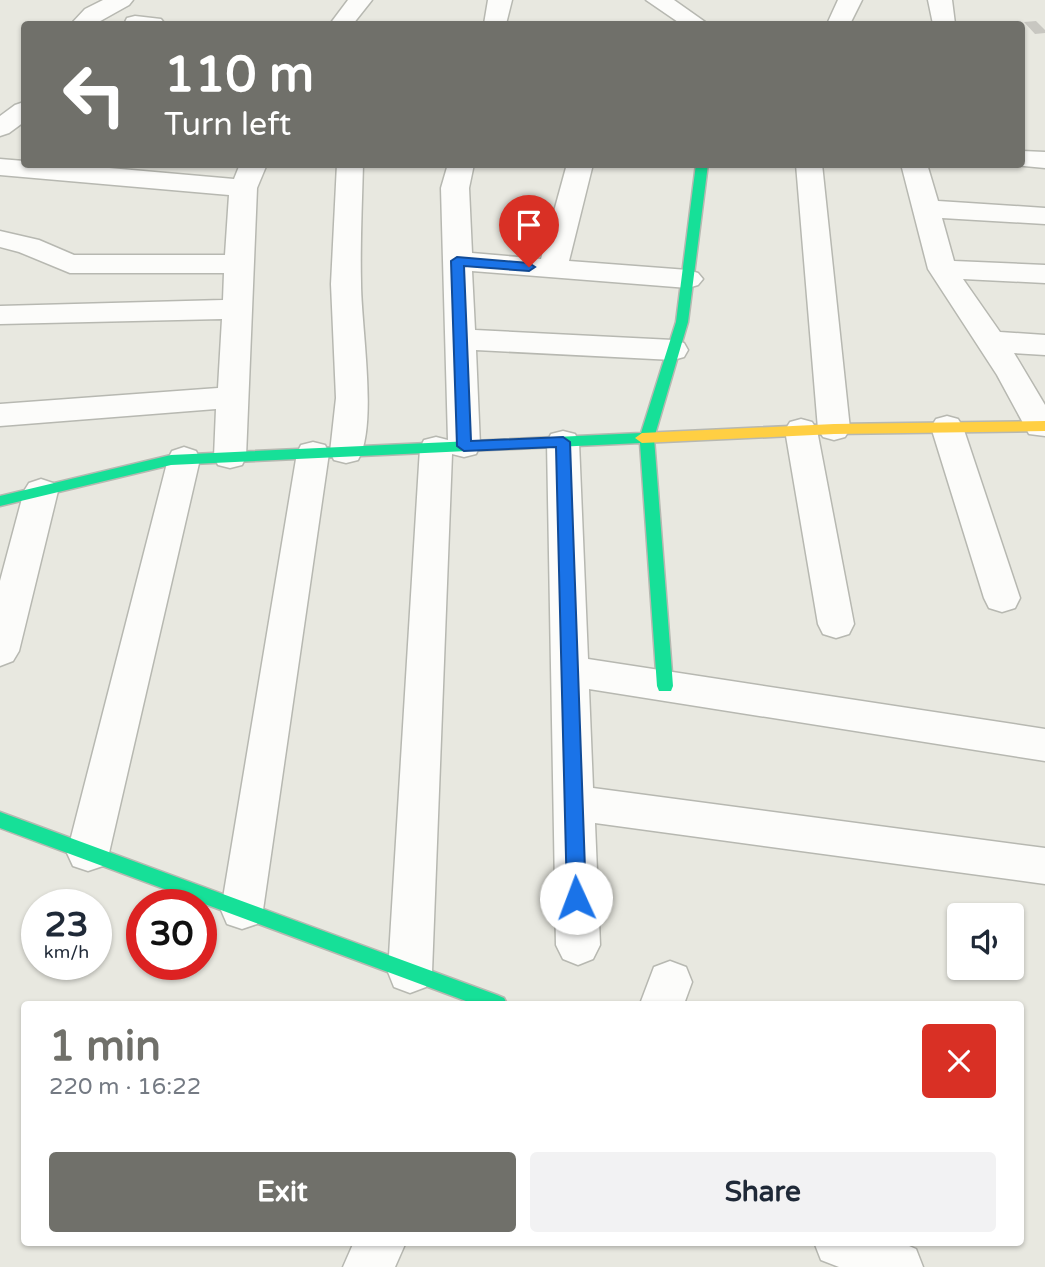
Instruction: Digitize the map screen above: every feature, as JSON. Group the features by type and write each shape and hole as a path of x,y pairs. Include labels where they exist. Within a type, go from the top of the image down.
{"street":[{"path":"85,21 93,14 121,0"},
{"path":"343,21 360,0"},
{"path":"840,21 850,0"},
{"path":"940,0 944,21"},
{"path":"662,1 691,21"},
{"path":"0,128 21,112"},
{"path":"1025,159 1045,160"},
{"path":"0,167 21,168"},
{"path":"28,168 248,176 239,264 230,457"},
{"path":"242,910 330,453 352,398 345,284 350,168"},
{"path":"410,972 460,338 454,188 460,168"},
{"path":"553,269 579,168"},
{"path":"665,686 647,438 682,322 702,168"},
{"path":"809,168 817,430 836,624"},
{"path":"0,501 171,460 817,430 1042,426 1012,373 942,269 915,168"},
{"path":"925,209 1045,216"},
{"path":"0,239 29,246 70,264 239,264"},
{"path":"457,261 688,279"},
{"path":"942,269 1045,274"},
{"path":"0,315 237,309"},
{"path":"460,338 673,350"},
{"path":"991,341 1045,345"},
{"path":"0,415 232,397"},
{"path":"947,427 1002,598"},
{"path":"563,442 578,945"},
{"path":"88,853 184,460"},
{"path":"0,651 41,491"},
{"path":"570,671 1045,745"},
{"path":"574,803 1045,866"},
{"path":"0,820 489,1001"},
{"path":"368,1267 379,1246"},
{"path":"848,1246 898,1267"}],"building":[{"path":"1036,21 1045,33 1035,34 1025,22"}],"traffic: fast":[{"path":"665,686 647,438 682,322 701,168"},
{"path":"0,501 171,460 642,438"},
{"path":"0,820 489,1001"}],"traffic: slow":[{"path":"642,438 834,429 1045,426"}],"route":[{"path":"529,267 457,261 464,446 563,442 576,898"}]}
